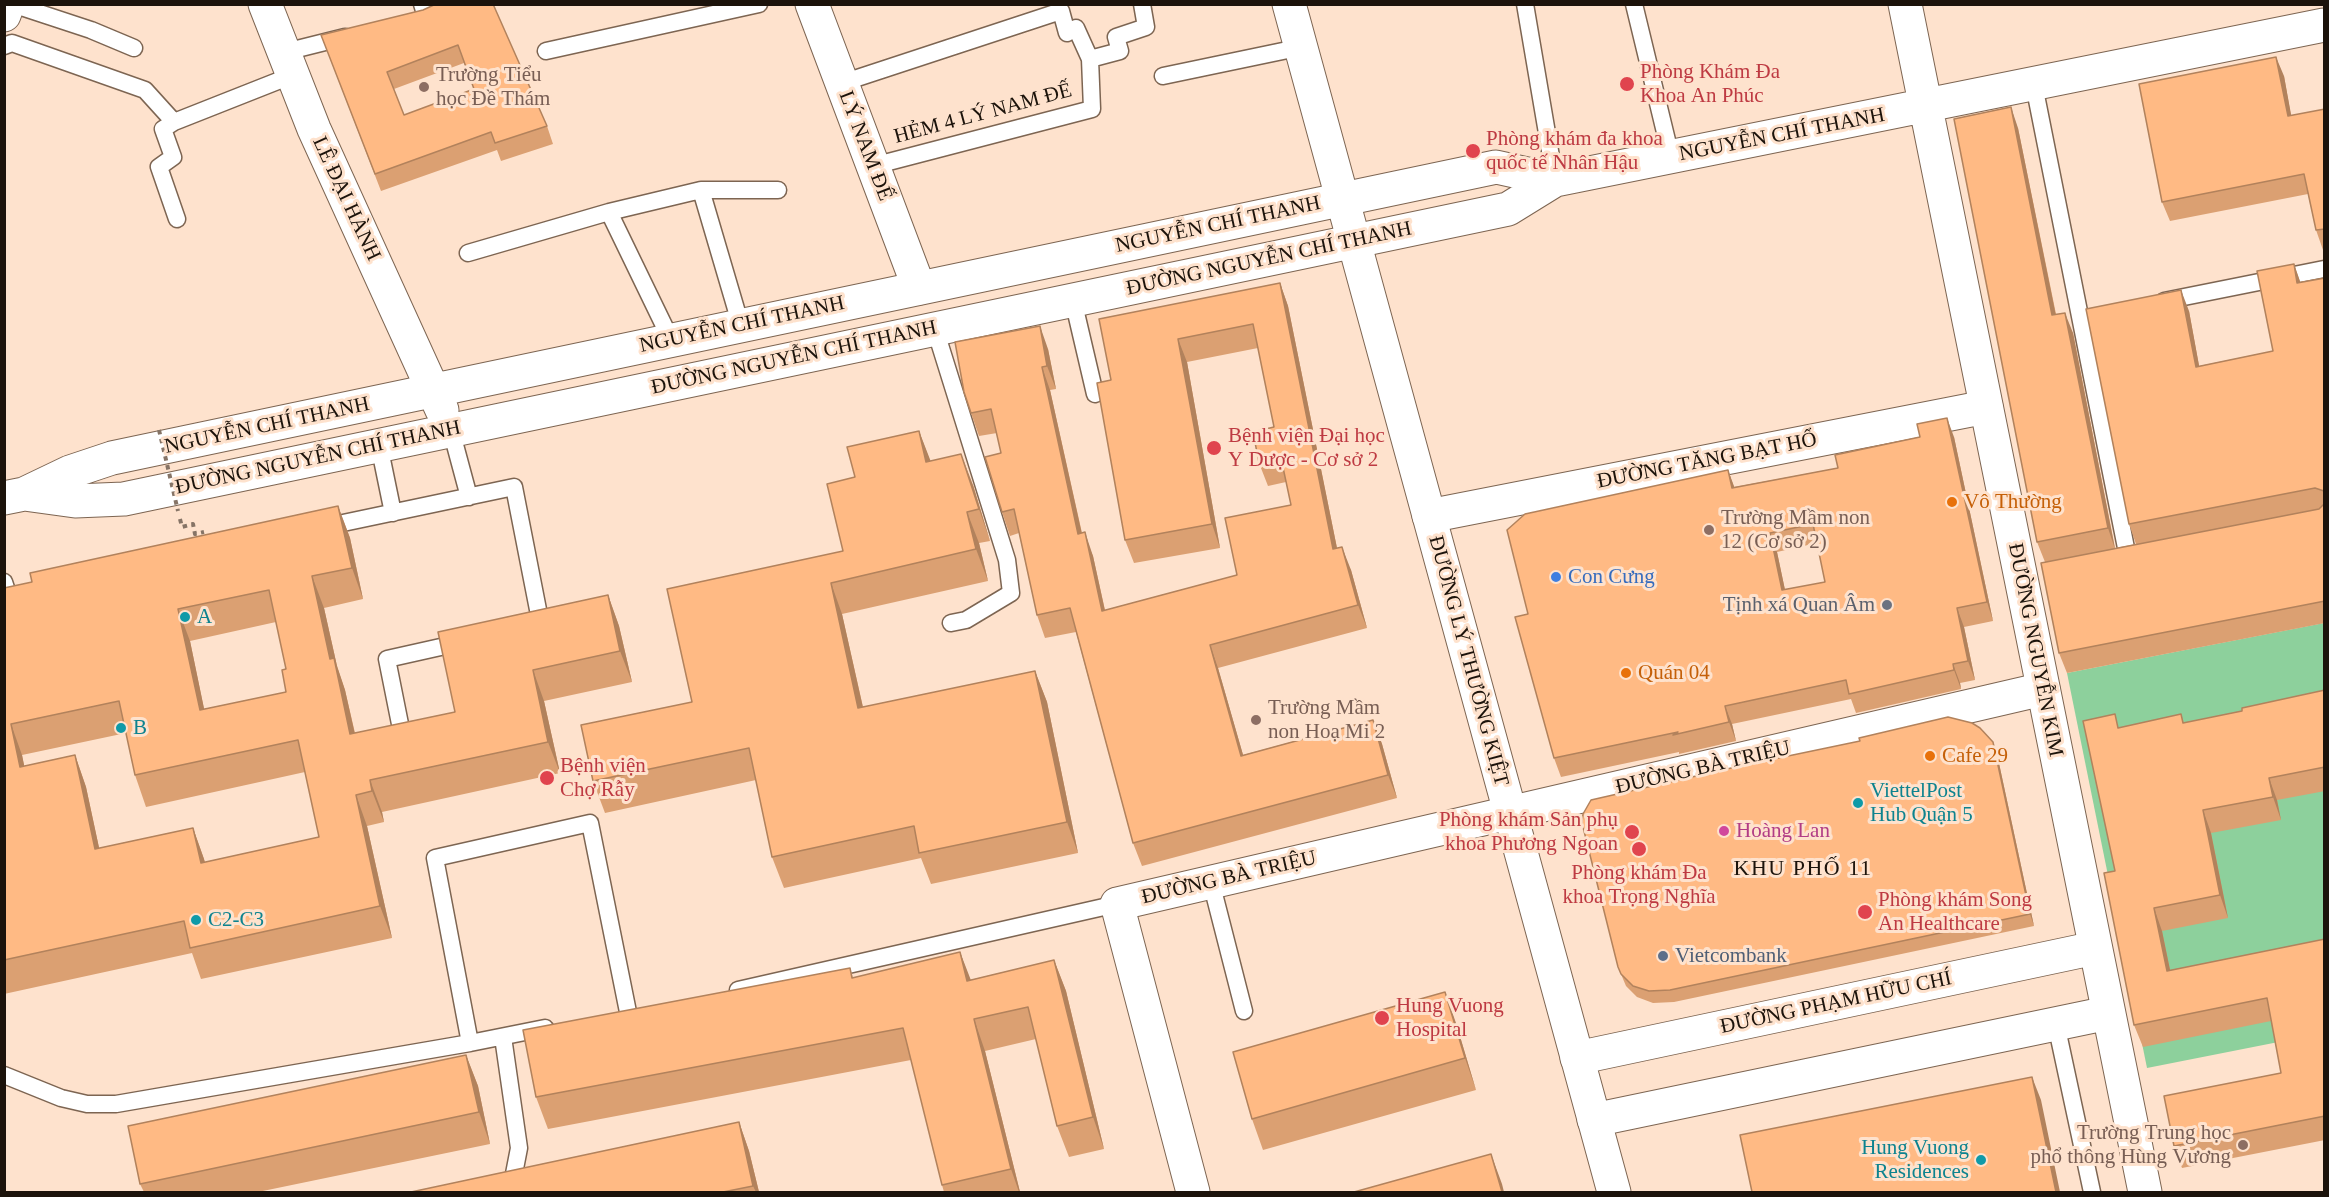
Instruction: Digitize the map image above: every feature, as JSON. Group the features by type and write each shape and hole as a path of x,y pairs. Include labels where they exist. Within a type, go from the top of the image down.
{"main road":[{"path":"4,15 10,4"},
{"name":"LÊ ĐẠI HÀNH","path":"266,4 314,129 451,430"},
{"name":"LÝ NAM ĐẾ","path":"812,4 935,329"},
{"name":"ĐƯỜNG LÝ THƯỜNG KIỆT","path":"1289,4 1614,1192"},
{"name":"ĐƯỜNG NGUYỄN KIM","path":"1905,4 1986,406 2030,577 2043,689 2145,1192"},
{"name":"NGUYỄN CHÍ THANH","path":"112,458 1496,166 1555,180 2325,25"},
{"name":"ĐƯỜNG NGUYỄN CHÍ THANH","path":"14,496 75,501 124,499 1508,209 1555,180"},
{"path":"793,315 802,357"},
{"path":"370,404 380,446"},
{"name":"ĐƯỜNG TĂNG BẠT HỔ","path":"1429,516 1986,406"},
{"name":"ĐƯỜNG NGUYỄN CHÍ THANH","path":"14,496 70,472 112,458"},
{"name":"ĐƯỜNG BÀ TRIỆU","path":"1117,904 2043,689"},
{"path":"1117,904 1193,1192"},
{"name":"ĐƯỜNG PHẠM HỮU CHÍ","path":"1577,1058 2095,948"},
{"path":"1594,1120 2108,1013"}],"lane":[{"path":"10,4 91,30 134,48"},
{"path":"546,51 759,4"},
{"path":"842,83 1061,11 1067,33 1076,28 1090,59 1120,51 1116,37 1146,27 1142,4"},
{"path":"1525,4 1555,180"},
{"path":"1634,4 1671,157"},
{"path":"421,14 445,11"},
{"path":"177,219 159,167 173,157 163,129 289,63 361,33"},
{"path":"4,46 12,43 145,90 174,122"},
{"path":"1162,76 1302,47"},
{"name":"HẺM 4 LÝ NAM ĐẾ","path":"873,166 1092,109 1090,59"},
{"path":"2034,85 2086,316 2128,558"},
{"path":"701,190 741,326"},
{"path":"468,253 609,212 701,190 778,190"},
{"path":"609,212 671,340"},
{"path":"2150,303 2325,269"},
{"path":"1073,300 1095,394"},
{"path":"935,329 1007,560 1011,593 966,620 951,623"},
{"path":"451,430 469,497"},
{"path":"380,446 393,513"},
{"path":"311,530 514,487 541,625 519,630"},
{"path":"403,739 387,659 475,639"},
{"path":"470,1043 435,858 590,823 628,1012"},
{"path":"1211,882 1244,1011"},
{"path":"728,993 1117,904"},
{"path":"2056,1024 2092,1192"},
{"path":"4,1075 61,1098 87,1104 116,1104 470,1043 560,1025"},
{"path":"503,1037 519,1148 513,1179"}],"path":[{"path":"159,430 182,527 193,524 195,534 204,532"}],"green space":[{"path":"2324,623 2324,1033 2147,1068 2067,673"}],"building":[{"path":"436,4 493,4 547,126 495,143 491,132 375,174 321,35 423,10","holes":["458,45 474,89 404,115 387,72"]},
{"path":"2276,57 2288,116 2325,109 2325,229 2316,230 2304,174 2162,202 2139,84"},
{"path":"2011,107 2052,315 2065,313 2108,528 2037,542 1954,119"},
{"path":"2294,264 2297,283 2325,278 2325,493 2315,488 2129,524 2086,309 2181,290 2196,367 2273,351 2257,271"},
{"path":"1280,283 1333,549 1342,547 1358,605 1210,645 1241,756 1373,720 1388,775 1133,843 1070,608 1037,615 1014,509 1002,512 985,457 1001,453 991,409 971,413 964,392 955,342 1040,326 1047,366 1042,367 1078,534 1085,532 1102,611 1237,575 1225,518 1291,505 1281,458 1259,463 1253,432 1274,427 1253,324 1178,339 1212,524 1125,540 1097,383 1111,380 1099,319"},
{"path":"1947,418 1987,602 1957,608 1968,661 1953,664 1954,670 1849,694 1846,680 1725,706 1729,722 1554,758 1515,617 1528,614 1507,530 1525,514 1728,470 1732,488 1838,468 1835,455 1920,437 1917,424","holes":["1813,524 1825,582 1782,590 1770,533"]},
{"path":"919,431 926,462 961,454 979,509 967,512 976,549 831,583 858,708 1035,671 1067,822 919,853 914,826 772,857 749,748 593,781 581,725 692,702 667,589 843,551 827,484 855,477 847,447"},
{"path":"2325,503 2325,601 2059,653 2041,563 2319,509"},
{"path":"338,506 352,568 312,576 330,659 334,658 350,734 455,712 438,632 608,595 620,651 533,670 548,742 370,780 372,791 356,795 380,906 190,948 184,921 4,960 4,588 32,582 30,573","holes":["269,590 286,669 282,670 286,692 200,710 178,609","119,701 135,775 298,740 319,837 201,863 193,828 95,849 75,755 20,767 11,724"]},
{"path":"2325,690 2325,767 2269,778 2273,797 2203,810 2220,895 2154,908 2167,971 2325,939 2325,1116 2174,1146 2164,1096 2281,1073 2267,998 2134,1025 2104,873 2115,871 2083,721 2115,714 2118,728 2181,714 2183,723"},
{"path":"1948,717 1972,723 1993,742 2030,914 1670,990 1649,991 1633,986 1621,974 1582,823 1583,814 1591,800 1860,741 1859,738"},
{"path":"960,952 967,981 1054,960 1093,1117 1057,1126 1028,1007 974,1019 1011,1169 942,1185 903,1028 536,1097 523,1030 850,968 852,978"},
{"path":"1445,992 1465,1058 1252,1119 1233,1052"},
{"path":"466,1055 479,1112 140,1184 128,1126"},
{"path":"2032,1077 2056,1192 1752,1192 1740,1135"},
{"path":"739,1122 753,1186 723,1192 411,1192"},
{"path":"1491,1154 1502,1192 1354,1192"}],"place":[{"name":"Phòng Khám Đa Khoa An Phúc","path":"1627,84"},
{"name":"Trường Tiểu học Đề Thám","path":"424,87"},
{"name":"Phòng khám đa khoa quốc tế Nhân Hậu","path":"1473,151"},
{"name":"Bệnh viện Đại học Y Dược - Cơ sở 2","path":"1214,448"},
{"name":"Vô Thường","path":"1952,502"},
{"name":"Trường Mầm non 12 (Cơ sở 2)","path":"1709,530"},
{"name":"Con Cưng","path":"1556,577"},
{"name":"Tịnh xá Quan Âm","path":"1887,605"},
{"name":"A","path":"185,617"},
{"name":"Quán 04","path":"1626,673"},
{"name":"Trường Mầm non Hoạ Mi 2","path":"1256,720"},
{"name":"B","path":"121,728"},
{"name":"Cafe 29","path":"1930,756"},
{"name":"Bệnh viện Chợ Rẫy","path":"547,778"},
{"name":"ViettelPost Hub Quận 5","path":"1858,803"},
{"name":"Hoàng Lan","path":"1724,831"},
{"name":"Phòng khám Sản phụ khoa Phương Ngoan","path":"1632,832"},
{"name":"Phòng khám Đa khoa Trọng Nghĩa","path":"1639,849"},
{"name":"Phòng khám Song An Healthcare","path":"1865,912"},
{"name":"C2-C3","path":"196,920"},
{"name":"Vietcombank","path":"1663,956"},
{"name":"Hung Vuong Hospital","path":"1382,1018"},
{"name":"Trường Trung học phổ thông Hùng Vương","path":"2243,1145"},
{"name":"Hung Vuong Residences","path":"1981,1160"}],"district":[{"name":"KHU PHỐ 11","path":"1803,869"}]}
